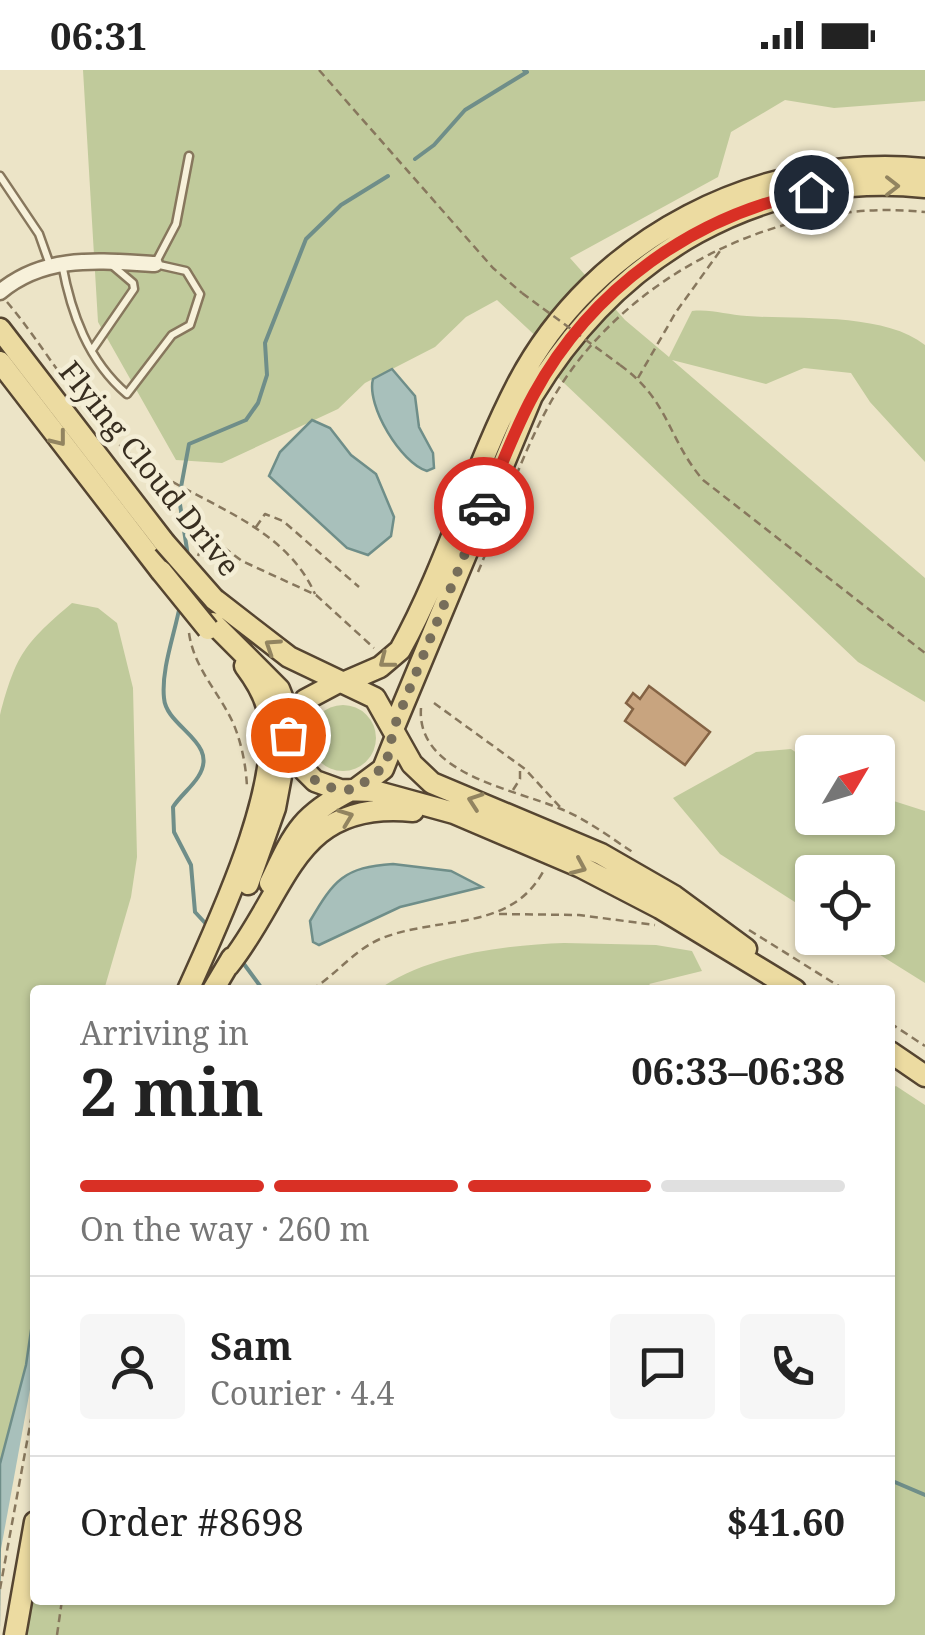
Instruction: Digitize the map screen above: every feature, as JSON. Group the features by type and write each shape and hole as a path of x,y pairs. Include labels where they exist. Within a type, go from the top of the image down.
{"main road":[{"path":"216,985 228,966 248,906 275,808 288,732 304,700 380,668 400,650 518,384 566,312 613,266 683,218 768,182 829,170 925,169"},
{"path":"201,985 296,828 319,806 383,769 394,733 532,396 560,352 600,304 635,272 687,238 756,207 838,187 925,187"},
{"name":"Flying Cloud Drive","path":"0,329 164,542 214,599 267,643 375,698 412,764 432,783 578,843 638,874 790,985"},
{"name":"Flying Cloud Drive","path":"0,362 161,571 211,626 275,684 286,704 295,759 309,776 322,785 454,813 551,854 635,894 789,985"},
{"path":"211,626 255,680 270,720 248,906"},
{"path":"192,985 248,906 333,821 355,812 386,808 431,814 528,845"},
{"path":"895,1055 925,1076"},
{"path":"15,1635 30,1550"}],"street":[{"path":"0,293 56,264 156,264"}],"lane":[{"path":"0,176 56,264 100,366 127,394 172,335 190,325 200,294 186,271 156,264 176,224 189,156"},
{"path":"92,350 134,290 133,283 108,262"}],"path":[{"path":"319,70 492,268 638,378 658,398 689,462 703,480 925,652"},
{"path":"477,573 538,430 575,365 622,311 721,250 771,229 829,215 925,212"},
{"path":"638,378 676,312 721,250"},
{"path":"0,293 112,438 159,474 255,528 289,556 316,595 374,648"},
{"path":"255,528 265,514 284,520 359,587"},
{"path":"196,572 200,548 209,538 242,562 316,595"},
{"path":"188,619 194,659 234,724 246,764 247,793"},
{"path":"422,700 422,728 433,750 449,763 562,809 638,856"},
{"path":"434,703 520,765 562,809"},
{"path":"512,790 521,776 520,765"},
{"path":"498,914 532,891 551,854"},
{"path":"318,985 376,941 498,914 580,915 658,925"},
{"path":"749,930 837,985"},
{"path":"895,1026 925,1046"},
{"path":"0,1589 30,1425"},
{"path":"57,1635 61,1605"}],"green space":[{"path":"83,70 925,70 925,101 834,108 785,100 731,132 718,177 570,258 625,320 669,357 692,311 863,322 907,334 925,345 925,462 870,402 851,373 804,368 766,384 672,360 925,578 925,702 858,662 544,364 557,356 497,300 466,317 435,347 365,383 338,409 222,463 176,460 98,322"},
{"path":"72,603 98,608 117,623 133,688 137,857 131,897 105,985 30,985 30,1605 895,1605 896,1086 925,1105 925,1635 0,1635 0,715 17,663 43,629"},
{"path":"343,705 366,715 376,738 366,761 343,771 320,761 310,738 320,715"},
{"path":"756,752 795,752 795,835 895,835 895,801 925,811 925,983 880,955 895,955 895,855 795,855 795,902 720,854 673,798"},
{"path":"656,945 692,951 702,971 650,985 386,985 443,960 517,946"}],"water":[{"path":"392,369 415,396 419,427 433,453 434,468 427,471 397,445 375,404 373,379"},
{"path":"312,420 330,428 351,455 376,474 394,517 391,536 368,555 347,548 269,476 280,452"},
{"path":"393,864 451,871 482,887 400,907 319,945 313,942 310,921 342,878 363,868"},
{"path":"30,1337 30,1553 0,1626 0,1464"}],"pier":[{"path":"30,1390 30,1602 16,1635 0,1635 1,1549"}],"building":[{"path":"649,686 710,732 685,765 625,721 633,709 626,703 633,693 640,699"}],"waterway":[{"path":"415,159 434,145 465,110 527,72 524,70"},
{"path":"188,556 179,498 189,444 246,420 258,403 267,375 265,343 306,239 341,205 388,176"},
{"path":"180,605 166,663 164,698 173,718 198,745 203,765 173,807 174,832 191,865 195,912 207,925"},
{"path":"241,960 259,985"},
{"path":"895,1482 925,1495"}],"way so far":[{"path":"288,735 299,765 322,785 356,789 383,769 408,689 484,507"}],"route":[{"path":"484,507 532,396 569,340 613,291 648,263 700,231 756,207 811,192"}]}
